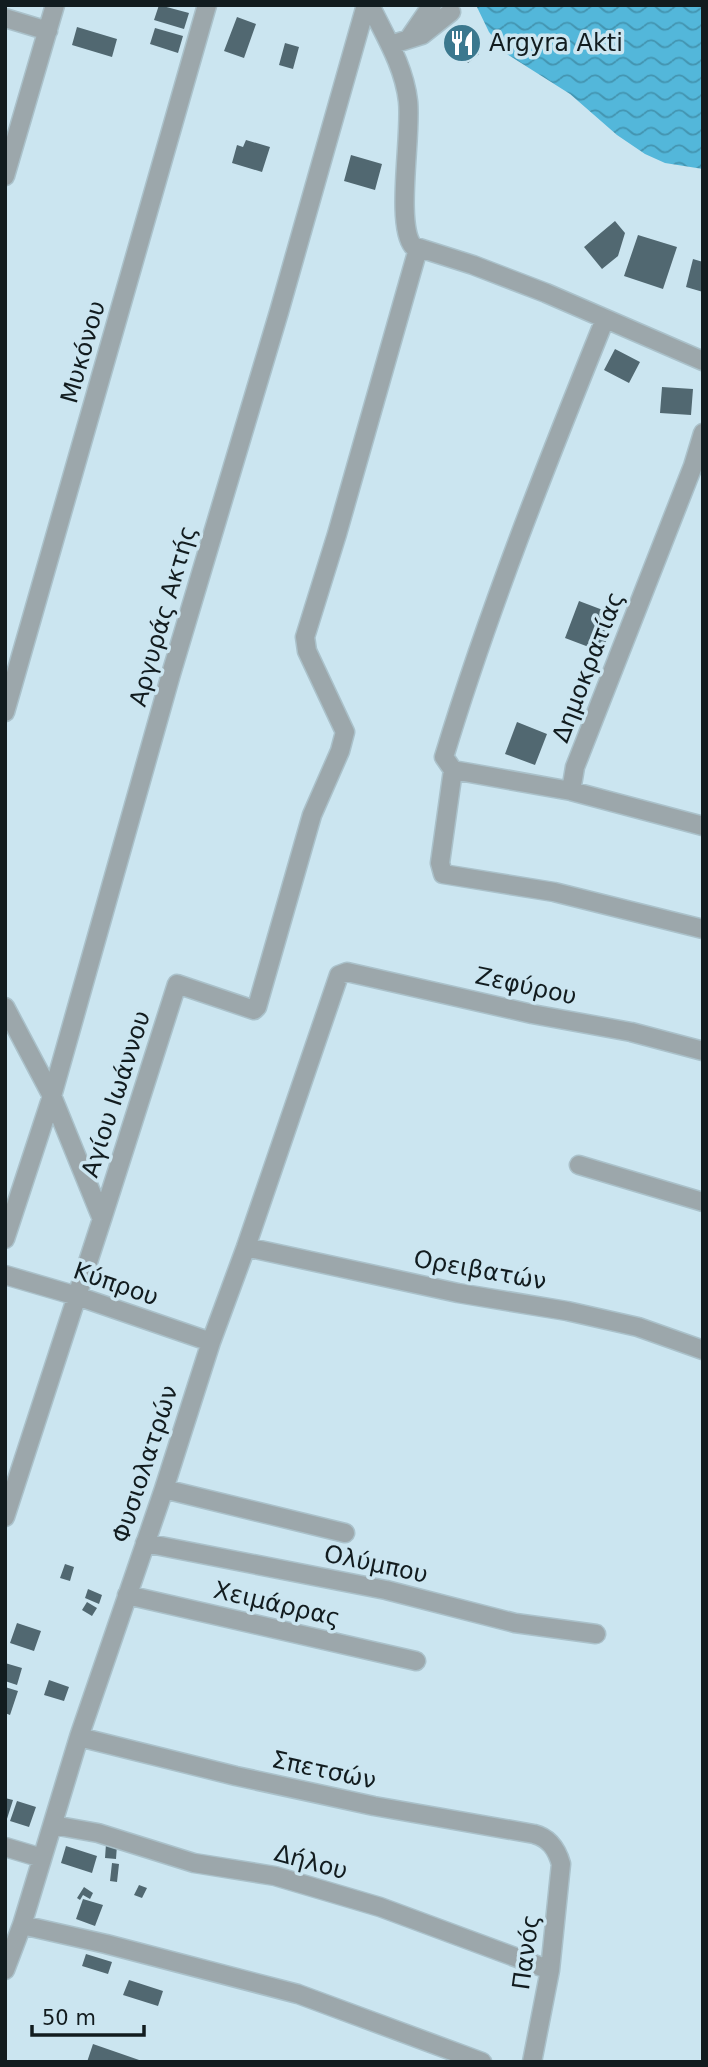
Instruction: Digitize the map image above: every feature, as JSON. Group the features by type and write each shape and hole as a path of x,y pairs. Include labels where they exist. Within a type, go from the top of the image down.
{"street":[{"path":"5,176 55,5"},
{"name":"Μυκόνου","path":"5,712 207,5"},
{"path":"368,5 398,62 408,100 410,128 406,226 409,242 418,249 473,265 703,361"},
{"name":"Αργυράς Ακτής","path":"5,1239 52,1096 167,688 368,5"},
{"path":"407,40 432,5"},
{"path":"390,46 422,35 450,12"},
{"path":"5,18 48,31"},
{"name":"Αγίου Ιωάννου","path":"5,1517 177,984 254,1010 257,1007 312,815 340,751 345,732 307,651 305,637 418,249"},
{"path":"606,319 559,435 462,697 444,757 453,770 440,870 443,874 554,892 703,929"},
{"name":"Δημοκρατίας","path":"571,791 575,767 698,468 703,433"},
{"path":"453,770 571,791 703,826"},
{"name":"Ζεφύρου","path":"339,975 348,972 532,1014 631,1032 703,1051"},
{"name":"Φυσιολατρών","path":"5,1970 22,1925 79,1737 211,1342 339,975"},
{"name":"Αγίου Ιωάννου","path":"5,1007 52,1096 102,1219"},
{"path":"579,1166 703,1202"},
{"name":"Ορειβατών","path":"246,1247 458,1293 567,1311 638,1327 703,1350"},
{"name":"Κύπρου","path":"5,1275 77,1296 211,1342"},
{"path":"164,1489 345,1533"},
{"name":"Ολύμπου","path":"145,1543 386,1590 515,1623 596,1634"},
{"name":"Χειμάρρας","path":"127,1595 416,1661"},
{"name":"Σπετσών","path":"79,1737 374,1807 534,1833 547,1840 555,1849"},
{"name":"Δήλου","path":"52,1825 98,1833 194,1863 275,1876 380,1907 550,1970"},
{"path":"5,1847 42,1858"},
{"name":"Πανός","path":"532,2062 550,1970 561,1864 555,1849"},
{"path":"22,1925 298,1994 482,2062"}],"water":[{"path":"476,5 703,5 703,169 665,163 645,154 617,135 570,94 507,54 489,32"}],"building":[{"path":"159,5 189,13 184,29 154,20"},
{"path":"237,17 256,24 244,58 224,51"},
{"path":"77,27 117,39 112,57 72,45"},
{"path":"155,28 183,36 178,53 150,44"},
{"path":"458,28 479,54 468,63 447,38"},
{"path":"285,43 299,47 293,69 279,65"},
{"path":"246,140 270,147 262,172 232,163 237,145 243,147"},
{"path":"351,155 382,164 375,190 344,181"},
{"path":"615,221 625,233 618,256 602,269 584,247"},
{"path":"638,235 677,247 663,289 624,276"},
{"path":"693,259 703,262 703,292 686,287"},
{"path":"615,349 640,362 629,383 604,370"},
{"path":"662,387 693,389 691,415 660,413"},
{"path":"579,601 616,615 602,652 565,638"},
{"path":"517,722 547,734 535,765 505,754"},
{"path":"65,1564 74,1567 70,1581 60,1578"},
{"path":"88,1589 102,1595 99,1604 85,1598"},
{"path":"87,1602 97,1608 92,1616 82,1610"},
{"path":"17,1623 41,1631 34,1651 10,1643"},
{"path":"5,1663 22,1668 17,1685 5,1681"},
{"path":"49,1680 69,1687 64,1701 44,1695"},
{"path":"5,1687 18,1691 10,1715 5,1713"},
{"path":"5,1798 13,1800 6,1822 5,1822"},
{"path":"17,1801 36,1807 29,1827 10,1821"},
{"path":"106,1844 117,1845 116,1859 105,1858"},
{"path":"66,1846 97,1856 92,1873 61,1863"},
{"path":"112,1863 119,1864 117,1882 110,1881"},
{"path":"139,1885 147,1888 142,1898 134,1895"},
{"path":"84,1887 93,1893 90,1899 83,1895 80,1900 77,1898"},
{"path":"83,1899 103,1905 95,1926 76,1919"},
{"path":"86,1954 112,1962 108,1974 82,1966"},
{"path":"129,1980 163,1991 158,2006 123,1995"},
{"path":"93,2044 142,2061 142,2062 87,2062"}],"place":[{"name":"Argyra Akti","path":"462,43"}]}
